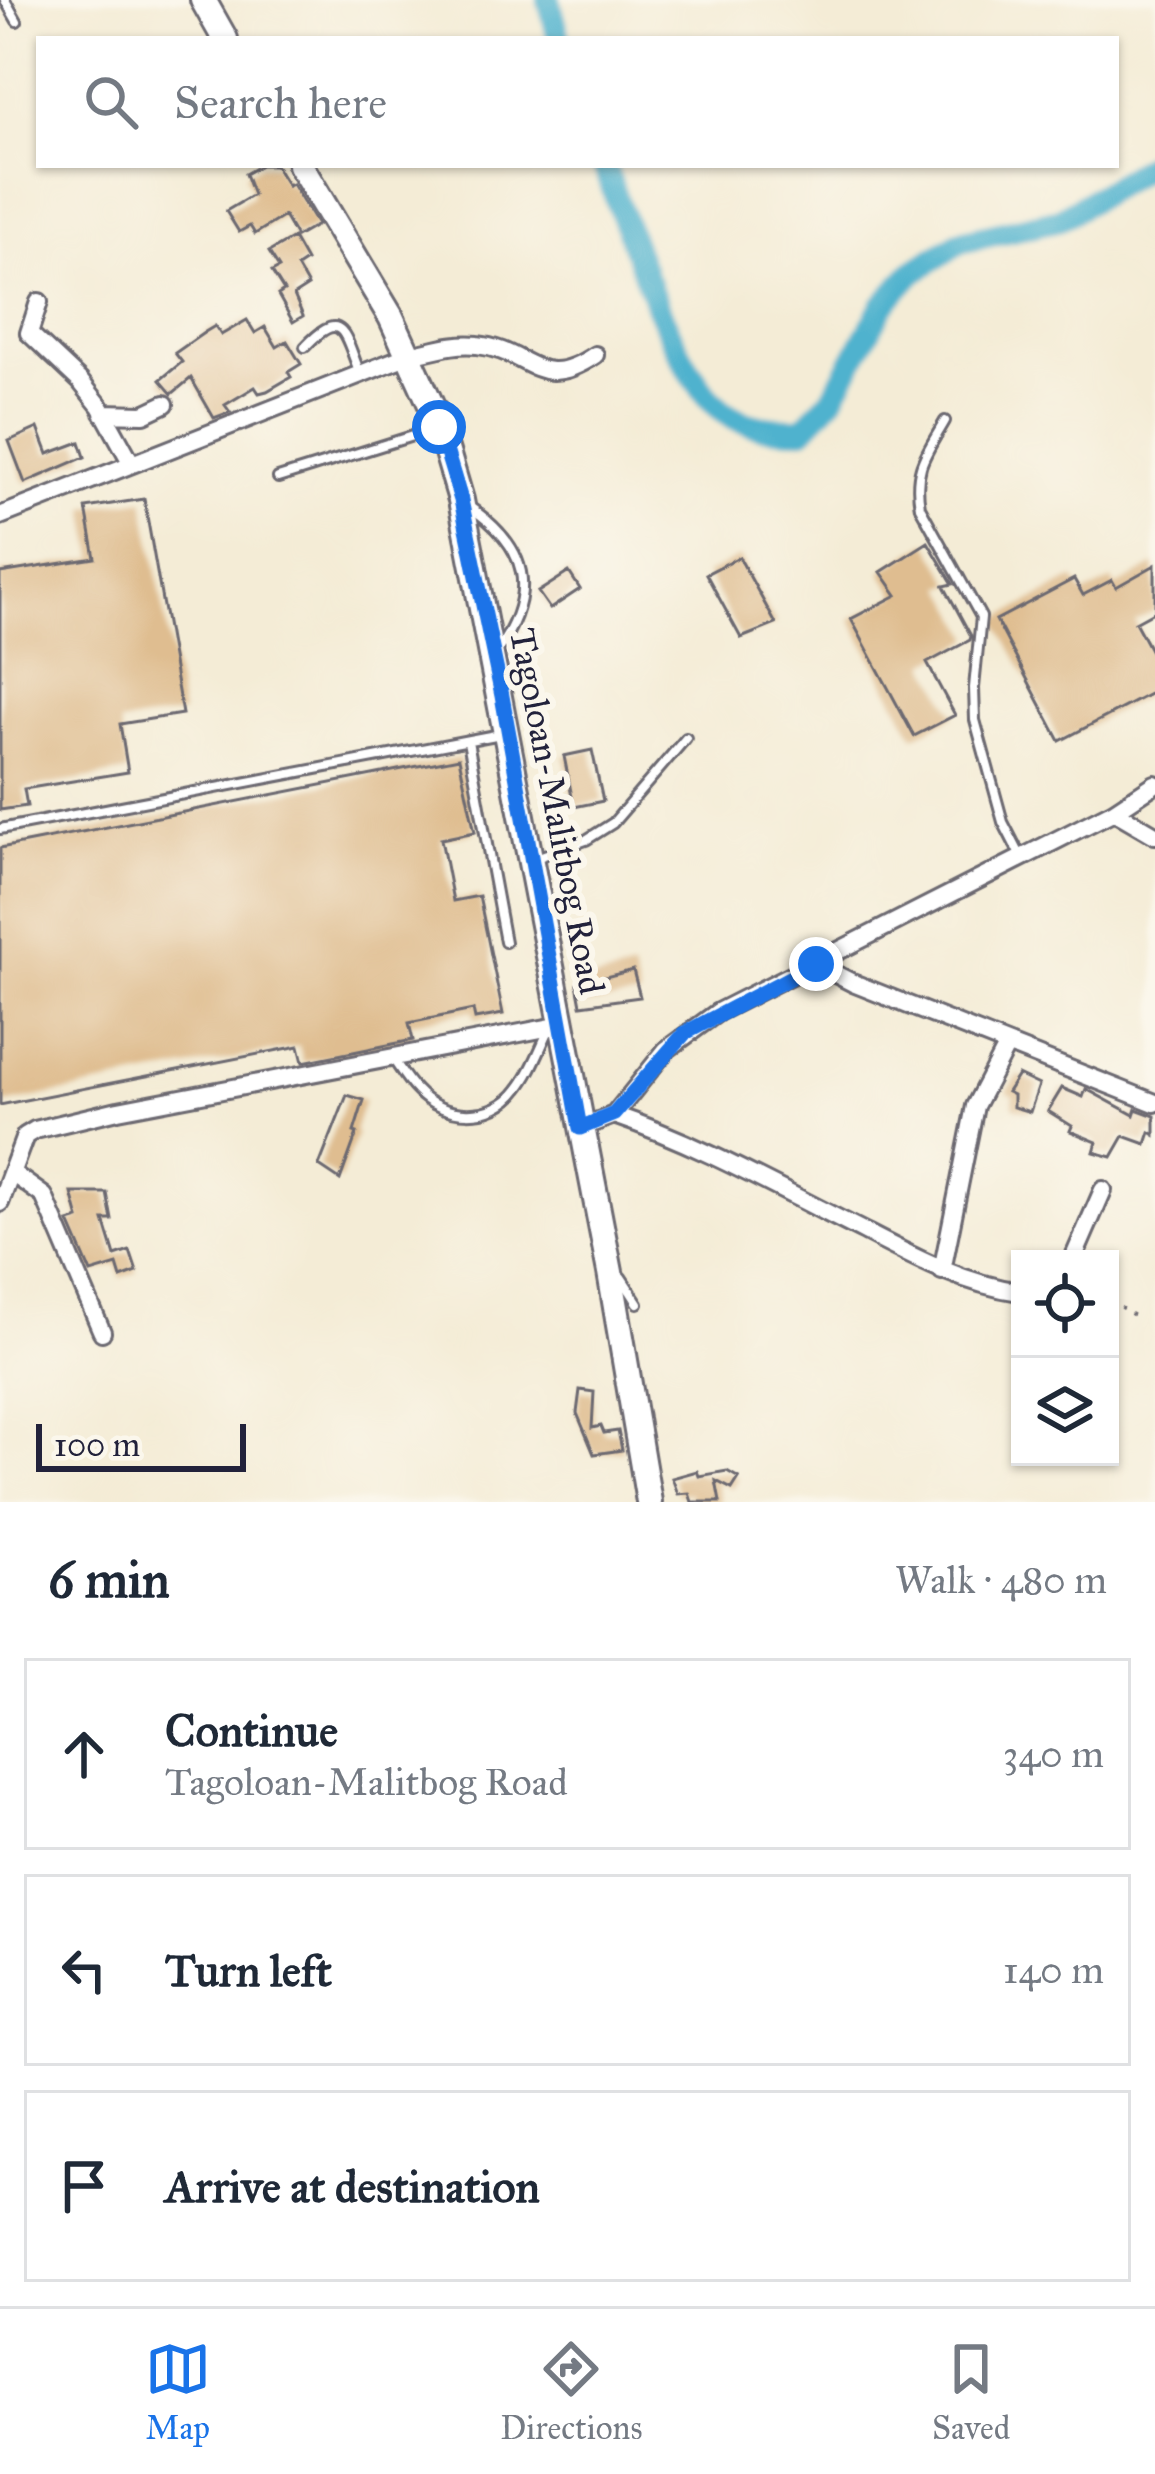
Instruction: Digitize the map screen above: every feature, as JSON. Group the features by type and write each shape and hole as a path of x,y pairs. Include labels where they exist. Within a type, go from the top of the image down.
{"main road":[{"path":"203,0 223,36"},
{"name":"Tagoloan-Malitbog Road","path":"302,168 392,317 439,427 461,500 532,859 556,1027 610,1271 649,1502"}],"street":[{"path":"39,302 29,333 80,381 132,464"},
{"path":"0,516 409,355 479,344 554,372 567,372 595,355"},
{"path":"104,413 144,414 165,404"},
{"path":"580,1128 614,1114 685,1033 1114,811 1155,784"},
{"path":"1114,811 1155,835"},
{"path":"816,964 1155,1103"},
{"path":"0,1203 25,1136 35,1130 118,1109 556,1027"},
{"path":"942,1271 975,1106 1006,1045"},
{"path":"614,1114 728,1160 942,1271 1011,1290"},
{"path":"12,1173 44,1196 102,1332"},
{"path":"1077,1250 1103,1190"}],"lane":[{"path":"5,0 17,21"},
{"path":"305,347 324,327 335,326 342,330 360,374"},
{"path":"945,422 919,467 920,507 981,617 975,720 1003,822 1020,857"},
{"path":"278,478 439,427"},
{"path":"461,500 506,537 520,561 524,588 519,613 493,657"},
{"path":"0,829 508,733"},
{"path":"532,859 586,840 613,823 686,738"},
{"path":"467,741 506,942"},
{"path":"392,1058 419,1094 444,1109 478,1115 505,1104 520,1088 556,1027"},
{"path":"610,1271 617,1271 638,1304"}],"path":[{"path":"1119,1306 1133,1315"}],"building":[{"path":"256,168 277,168 317,225 296,237 284,216 255,234 250,226 239,232 226,211 253,195 245,174"},
{"path":"293,238 306,261 297,267 308,286 294,295 303,316 293,322 278,295 284,291 272,272 279,268 269,252"},
{"path":"247,320 255,333 265,327 277,347 287,341 301,364 288,372 291,377 267,391 259,393 255,387 225,405 230,412 214,418 191,378 172,394 160,380 182,362 175,353 205,332 215,326 221,335"},
{"path":"38,428 48,454 80,442 85,457 25,483 9,441"},
{"path":"144,499 182,714 120,724 128,772 24,789 27,806 0,810 0,573 95,558 86,508"},
{"path":"928,542 953,584 944,586 971,636 927,663 955,715 914,736 851,619 897,595 881,572"},
{"path":"739,557 776,624 741,638 706,574"},
{"path":"1155,565 1155,611 1135,622 1155,659 1155,691 1060,741 996,620 1074,579 1083,595 1112,580 1116,587"},
{"path":"569,572 580,589 550,609 538,592"},
{"path":"592,750 603,801 574,807 564,756"},
{"path":"459,758 475,832 441,839 453,901 479,896 503,1014 475,1019 473,1010 409,1023 413,1040 303,1062 299,1046 0,1105 0,848"},
{"path":"633,970 640,997 581,1005 577,984"},
{"path":"1018,1075 1039,1085 1030,1112 1013,1107 1013,1095 1007,1092"},
{"path":"1062,1088 1083,1097 1086,1089 1134,1115 1136,1109 1155,1116 1155,1135 1150,1132 1146,1144 1124,1136 1112,1157 1094,1152 1097,1142 1070,1131 1072,1126 1048,1111"},
{"path":"347,1095 364,1100 340,1180 319,1166"},
{"path":"72,1193 107,1193 112,1220 104,1220 115,1256 130,1251 137,1272 121,1278 117,1265 91,1273 69,1222 79,1219"},
{"path":"580,1390 594,1392 592,1428 618,1431 622,1450 594,1454 577,1413"},
{"path":"697,1471 699,1476 727,1471 739,1478 732,1489 716,1481 720,1502 692,1502 689,1493 678,1494 672,1478"}],"waterway":[{"path":"549,0 558,36"},
{"path":"605,168 653,296 703,390 740,421 803,429 833,397 883,305 912,273 960,242 1060,219 1155,161"}],"route":[{"path":"439,427 461,500 502,696 580,1128 614,1114 685,1033 816,964"}]}
